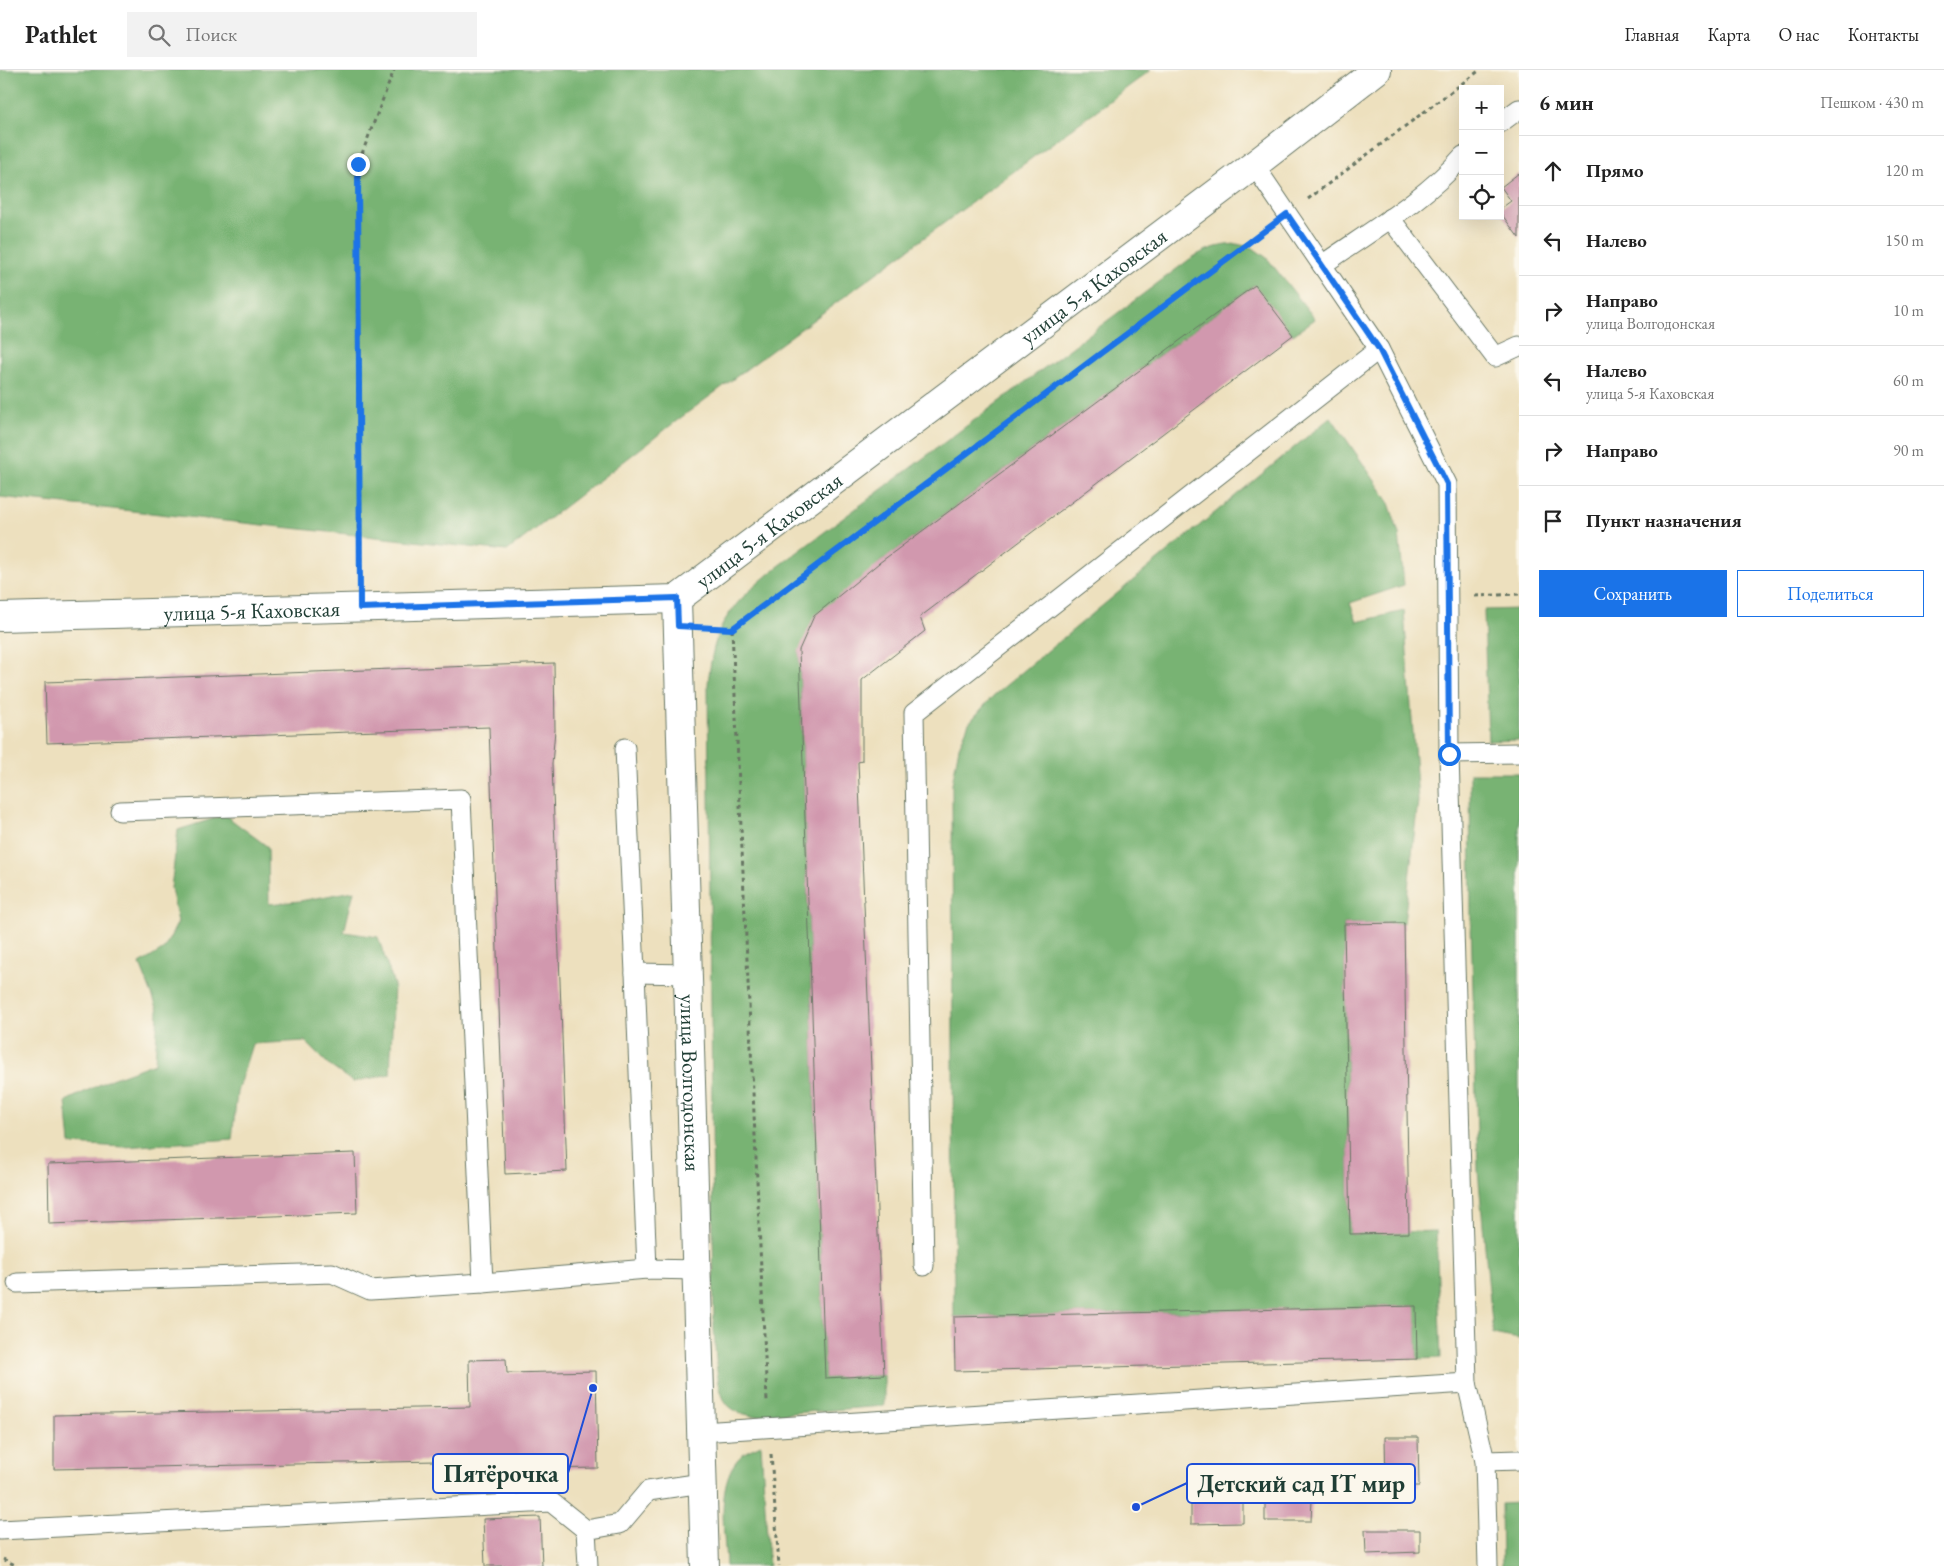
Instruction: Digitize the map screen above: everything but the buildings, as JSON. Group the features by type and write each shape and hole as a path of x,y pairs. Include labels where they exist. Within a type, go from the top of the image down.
{"street":[{"name":"улица 5-я Каховская","path":"0,617 677,598 1254,165 1377,70"},
{"name":"улица Волгодонская","path":"677,598 705,1566"}],"lane":[{"path":"1504,121 1519,109"},
{"path":"1322,265 1390,218 1450,171 1459,161"},
{"path":"1254,165 1379,349 1447,484 1449,754 1467,1383 1485,1461 1488,1566"},
{"path":"1390,218 1495,357 1519,346"},
{"path":"924,1266 914,713 1379,349"},
{"path":"625,748 647,1269"},
{"path":"1449,754 1519,754"},
{"path":"120,811 461,799 483,1283"},
{"path":"635,973 688,974"},
{"path":"17,1283 332,1273 370,1290 483,1283 647,1269 696,1270"},
{"path":"701,1432 1467,1383"},
{"path":"1485,1461 1519,1460"},
{"path":"586,1530 620,1524 648,1491 702,1483"},
{"path":"0,1530 551,1502 586,1530 588,1566"}],"path":[{"path":"360,608 358,164 394,70"},
{"path":"678,626 732,629 1480,70"},
{"path":"1448,597 1519,594"},
{"path":"732,629 769,1428 779,1566"},
{"path":"0,1557 17,1566"}],"green space":[{"path":"0,70 1151,70 679,419 507,551 0,497"},
{"path":"1237,244 1253,248 1267,258 1315,319 1293,335 1254,285 879,563 799,651 825,1378 884,1375 884,1406 753,1416 738,1412 730,1407 721,1393 717,1372 714,1330 708,684 714,647 719,632 733,608 771,572 1190,259 1212,248"},
{"path":"1331,417 1388,500 1399,534 1404,585 1350,603 1357,622 1404,611 1418,801 1404,923 1344,924 1350,1234 1436,1231 1441,1358 1417,1359 1415,1306 954,1317 952,784 959,747 969,723 993,696"},
{"path":"1519,609 1519,740 1488,741 1484,610"},
{"path":"1470,773 1519,773 1519,1339 1493,1334 1478,1170 1471,922"},
{"path":"225,815 268,847 269,904 300,901 354,891 344,932 378,937 394,985 390,1074 353,1082 330,1066 305,1041 252,1044 237,1092 232,1139 125,1147 70,1144 66,1101 111,1079 155,1063 158,1010 140,964 164,949 178,922 171,888 178,830"},
{"path":"761,1445 769,1566 726,1566 723,1506 728,1477 734,1465 743,1454"},
{"path":"1519,1503 1519,1566 1502,1566 1501,1504"}],"place":[{"name":"Пятёрочка","path":"593,1388"},
{"name":"Детский сад IT мир","path":"1136,1507"}],"route":[{"path":"358,164 360,608 677,598 678,626 732,629 1287,214 1379,349 1447,484 1449,754"}]}
